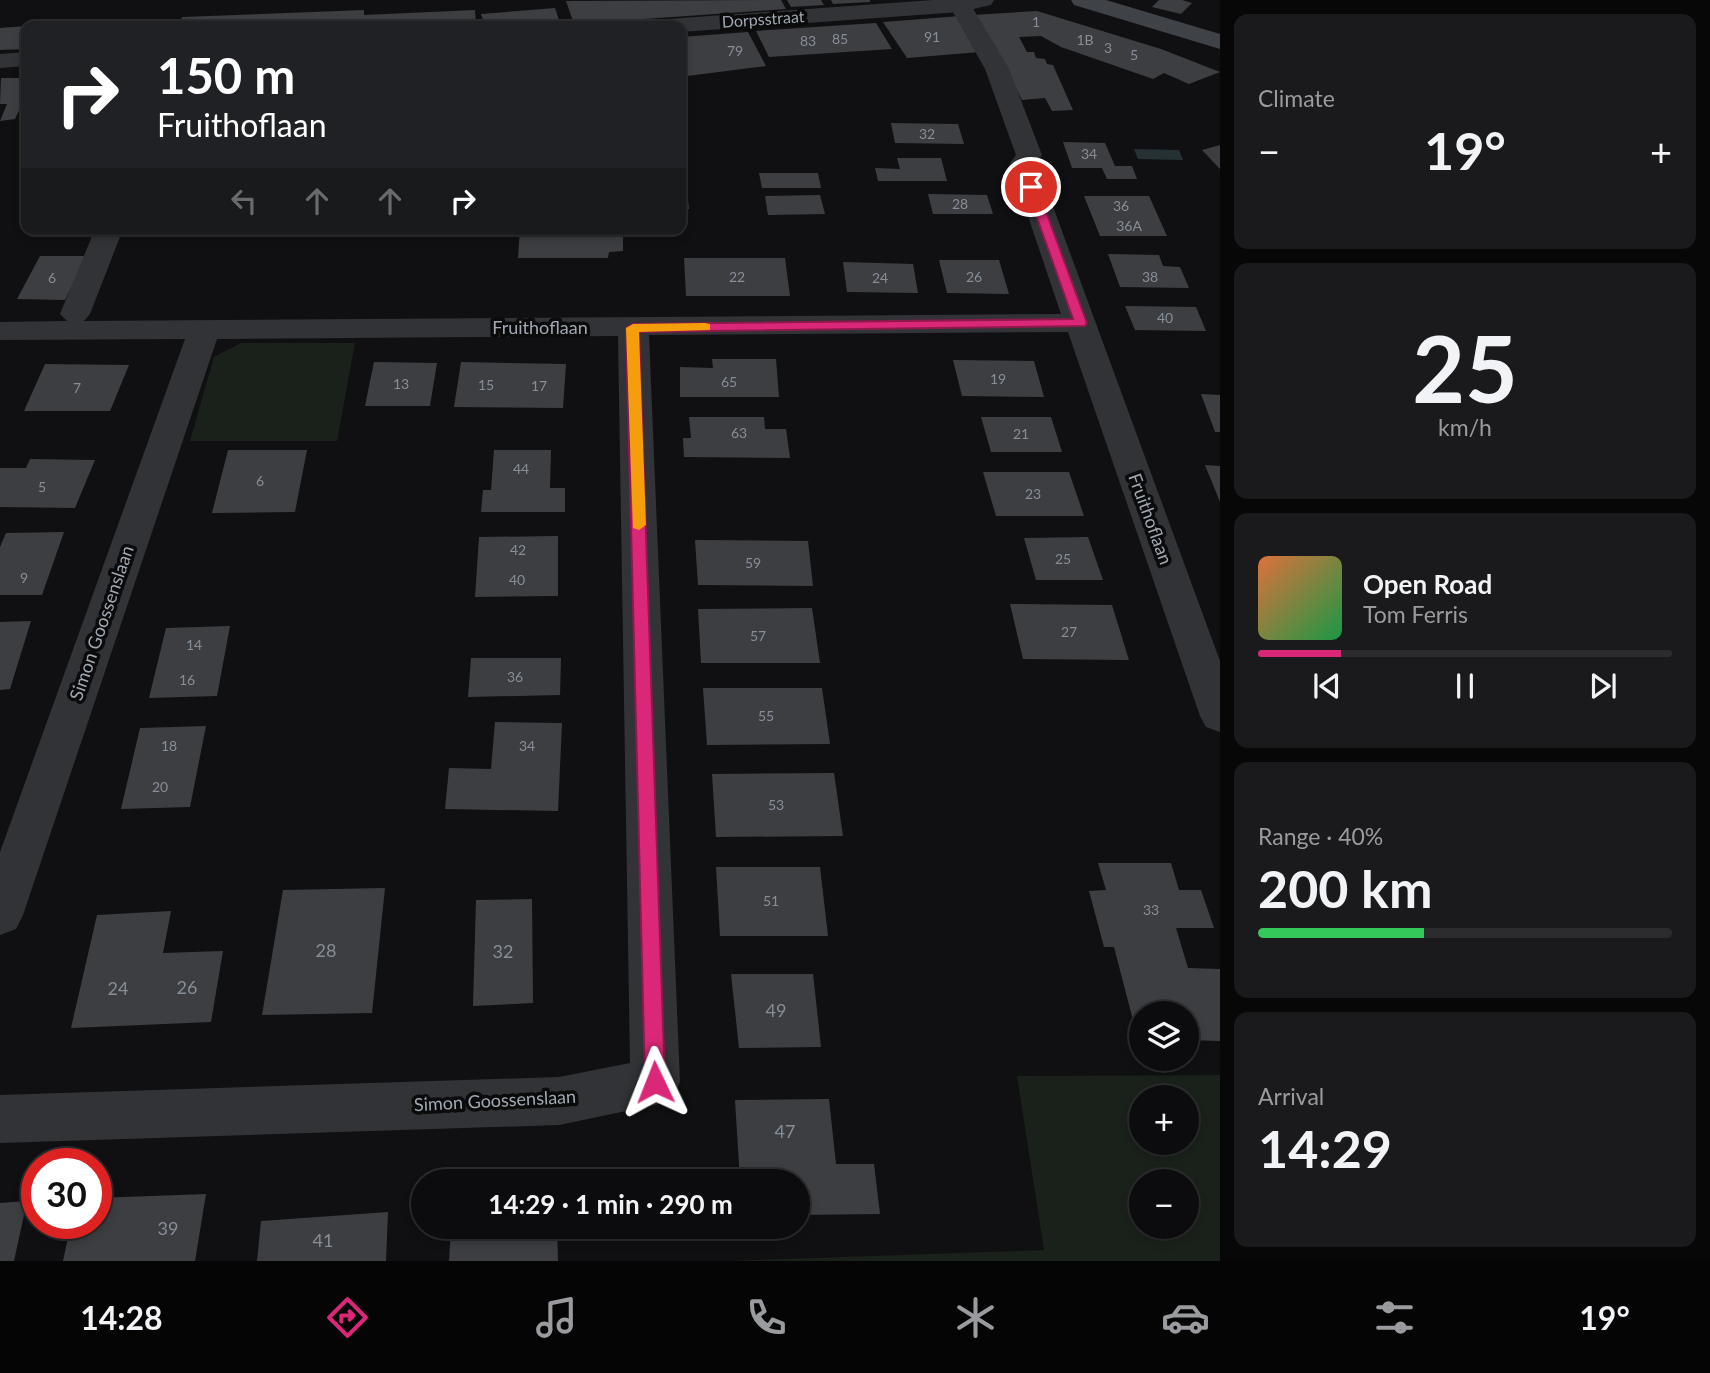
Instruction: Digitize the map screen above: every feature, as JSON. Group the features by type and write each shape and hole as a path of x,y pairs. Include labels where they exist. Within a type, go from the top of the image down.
{"main road":[{"path":"1082,0 1220,42"}],"street":[{"name":"Dorpsstraat","path":"686,25 971,2"},
{"name":"Fruithoflaan","path":"971,2 1029,155 1023,163 1220,716"},
{"path":"0,61 21,60"},
{"path":"75,314 107,235"},
{"name":"Fruithoflaan","path":"0,331 1080,323"},
{"name":"Simon Goossenslaan","path":"0,1119 559,1101 655,1082 633,328"},
{"name":"Simon Goossenslaan","path":"0,915 204,330"}],"shaded area":[{"path":"1134,149 1179,150 1183,160 1138,159"},
{"path":"241,343 355,343 337,441 190,441 214,357"},
{"path":"1220,1075 1220,1261 729,1261 1044,1250 1017,1076"}],"building":[{"path":"781,0 786,9 616,21 573,21 566,1"},
{"path":"787,0 821,0 824,5 791,7"},
{"path":"831,0 870,0 870,2 833,4"},
{"path":"1159,0 1192,3 1181,14 1152,7"},
{"path":"555,8 559,21 483,21 481,14"},
{"path":"364,10 364,15 475,10 476,21 181,21 182,17"},
{"path":"1037,11 1161,49 1220,72 1189,84 1164,73 1153,79 1061,47 1041,36 1019,37 1027,52 1034,52 1036,58 1045,59 1047,64 1053,65 1073,110 1052,111 1045,98 1022,100 995,46 973,15"},
{"path":"961,16 980,52 907,58 883,22"},
{"path":"166,19 165,21 127,21"},
{"path":"876,23 892,49 769,57 756,31"},
{"path":"21,26 21,49 0,50 0,28"},
{"path":"748,32 766,66 687,76 686,37"},
{"path":"1,78 21,78 21,106 15,119 0,121 7,104 0,104"},
{"path":"891,123 958,124 964,144 895,143"},
{"path":"1063,142 1105,143 1115,166 1132,166 1137,179 1107,179 1102,168 1072,168"},
{"path":"1220,145 1220,169 1202,150"},
{"path":"897,158 941,158 947,181 878,181 875,168 900,169"},
{"path":"759,173 818,173 821,188 762,188"},
{"path":"686,183 689,209 686,209"},
{"path":"928,194 987,195 993,214 933,214"},
{"path":"820,195 825,214 768,215 765,196"},
{"path":"1084,196 1149,196 1167,236 1100,236"},
{"path":"520,235 623,235 623,251 609,252 608,258 518,258"},
{"path":"1108,254 1159,255 1163,266 1180,267 1189,288 1120,287"},
{"path":"40,256 87,256 65,300 17,299"},
{"path":"684,258 785,258 790,296 686,296"},
{"path":"939,260 999,260 1009,294 947,293"},
{"path":"843,262 913,264 918,293 847,292"},
{"path":"1125,306 1196,307 1206,331 1135,330"},
{"path":"712,359 776,359 779,397 680,397 680,367 713,368"},
{"path":"953,360 1034,361 1044,397 962,396"},
{"path":"374,362 437,363 430,406 365,406"},
{"path":"461,362 566,364 563,408 454,407"},
{"path":"45,364 129,365 110,411 24,411"},
{"path":"1201,394 1220,395 1220,432 1215,432"},
{"path":"689,417 764,417 765,429 786,429 790,458 684,457 683,438 691,438"},
{"path":"981,417 1051,417 1062,452 991,452"},
{"path":"228,450 307,450 295,512 212,513"},
{"path":"494,450 551,450 550,488 565,488 565,512 481,512 483,490 491,490"},
{"path":"30,459 95,460 75,508 0,507 0,468 26,468"},
{"path":"1205,465 1220,466 1220,502"},
{"path":"983,472 1069,472 1084,516 996,516"},
{"path":"64,532 42,595 0,595 0,547 6,533"},
{"path":"558,536 558,596 475,597 479,537"},
{"path":"1088,537 1103,580 1036,580 1024,538"},
{"path":"695,540 808,541 813,586 698,585"},
{"path":"1010,604 1112,605 1129,660 1023,659"},
{"path":"812,608 820,663 701,663 698,609"},
{"path":"31,621 10,689 0,690 0,622"},
{"path":"230,626 217,696 149,698 166,628"},
{"path":"471,658 561,658 560,695 468,697"},
{"path":"703,688 822,688 830,744 707,745"},
{"path":"495,722 562,723 558,811 445,809 449,768 491,769"},
{"path":"206,726 190,807 121,809 140,728"},
{"path":"834,773 843,836 716,837 712,774"},
{"path":"1098,863 1171,863 1179,890 1201,890 1214,928 1176,928 1188,968 1220,969 1220,1041 1199,1040 1199,1001 1129,1001 1129,1005 1114,947 1104,947 1089,891 1106,890"},
{"path":"716,867 820,867 828,936 720,936"},
{"path":"385,888 372,1013 262,1015 283,890"},
{"path":"532,899 533,1003 473,1006 476,900"},
{"path":"171,911 163,953 223,951 211,1022 71,1028 97,915"},
{"path":"731,974 813,974 821,1047 739,1048"},
{"path":"829,1099 836,1164 874,1164 880,1214 810,1215 810,1169 739,1169 735,1100"},
{"path":"557,1167 557,1169 505,1169"},
{"path":"206,1194 195,1261 63,1261 68,1239 112,1239 112,1197"},
{"path":"21,1201 21,1229 14,1261 0,1261 0,1203"},
{"path":"388,1212 386,1261 257,1261 261,1221"},
{"path":"450,1239 557,1239 558,1261 449,1261"}],"slow traffic":[{"path":"639,525 633,328 705,327"}],"route":[{"path":"655,1082 633,328 1080,323 1031,187"}]}
